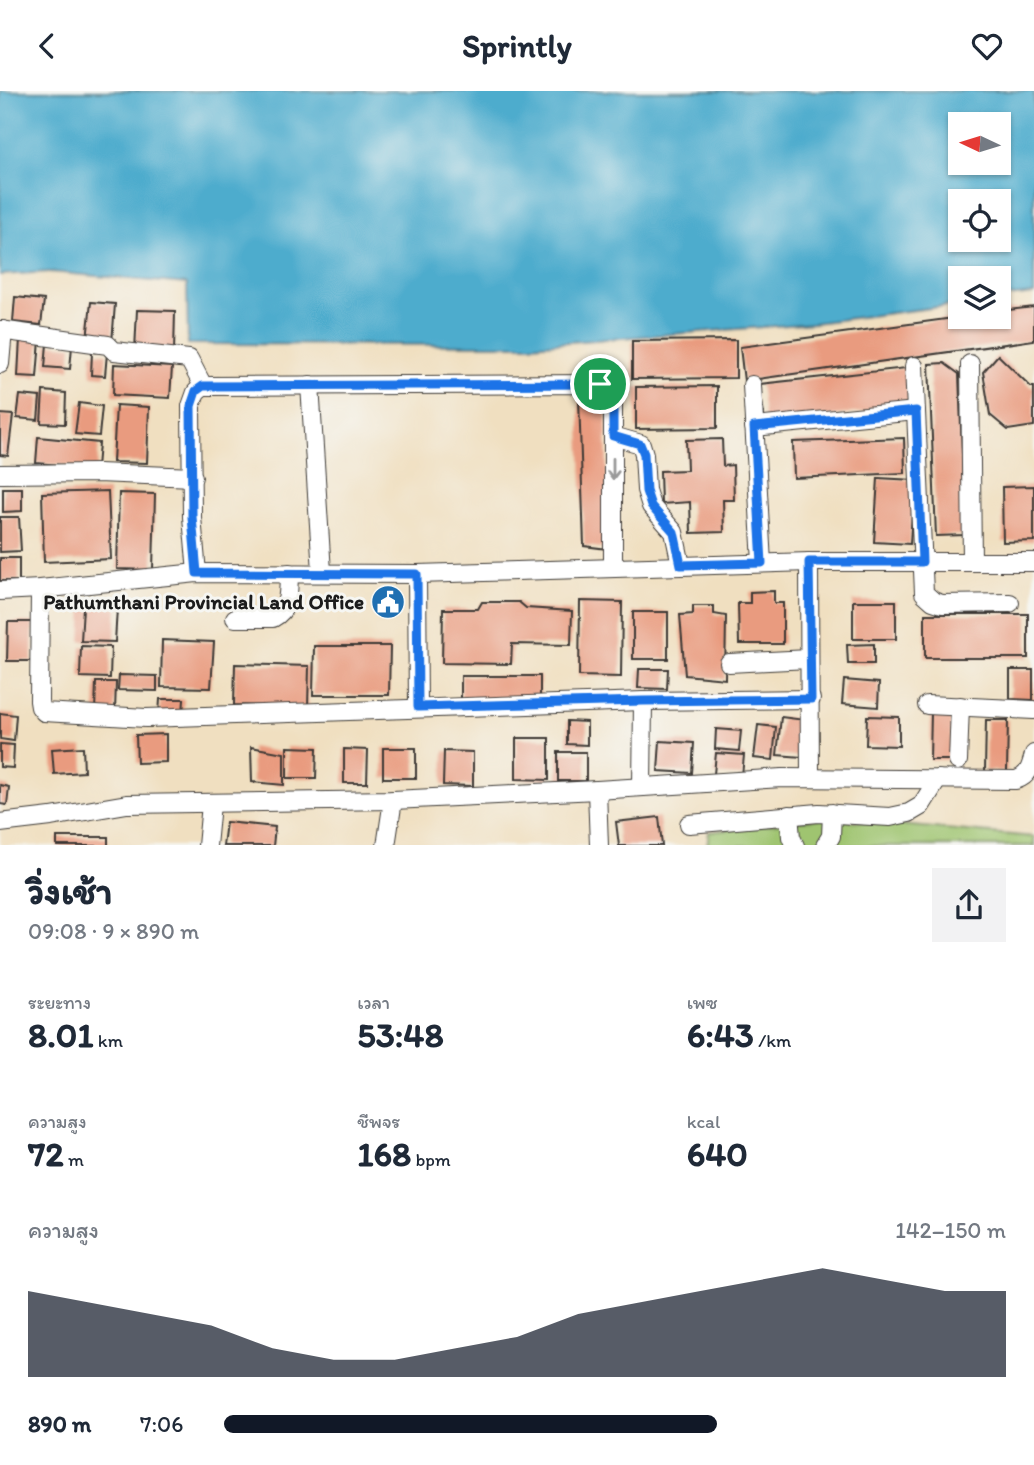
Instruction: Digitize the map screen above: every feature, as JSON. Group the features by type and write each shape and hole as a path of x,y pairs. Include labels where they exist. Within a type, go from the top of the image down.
{"street":[{"path":"0,364 1,330 108,345 114,351 189,359 203,386"},
{"path":"970,364 972,562"},
{"path":"914,366 924,593 933,601 942,604 1010,603"},
{"path":"197,573 192,517 191,406 196,391 203,386 605,384 613,396 613,566"},
{"path":"310,385 322,572"},
{"path":"752,385 762,563"},
{"path":"754,427 916,411"},
{"path":"613,436 640,444 644,454 646,491 651,506 674,532 681,565"},
{"path":"0,474 98,473 193,477"},
{"path":"0,591 197,573 417,574 809,562 1034,562"},
{"path":"809,562 810,778"},
{"path":"235,618 278,616 285,609 288,599 289,573"},
{"path":"417,574 418,707"},
{"path":"40,589 39,701 44,712 146,717 418,707 811,699"},
{"path":"729,663 809,659"},
{"path":"642,787 643,701"},
{"path":"927,705 1034,710"},
{"path":"958,761 960,706"},
{"path":"0,823 127,804 393,800 810,778 1016,780 1025,776 1030,769 1034,754"},
{"path":"689,824 832,813 890,817 909,813 921,806 938,779"},
{"path":"597,790 599,845"},
{"path":"386,845 393,800"},
{"path":"207,845 211,804"},
{"path":"825,845 831,836 832,813"},
{"path":"789,815 791,837 795,845"}],"green space":[{"path":"823,818 1034,837 1034,845 707,845 709,832"}],"water":[{"path":"0,91 1034,91 1034,294 1011,297 1011,266 948,266 948,306 814,323 530,345 188,344 187,284 50,272 0,275"}],"building":[{"path":"15,297 44,300 41,325 13,322"},
{"path":"91,302 115,304 112,343 87,340"},
{"path":"1034,307 1034,340 744,381 740,347 948,319 948,329 1011,329 1011,310"},
{"path":"137,310 175,311 174,352 135,351"},
{"path":"20,338 40,340 37,377 18,376"},
{"path":"736,340 736,378 632,379 632,341"},
{"path":"47,344 72,346 70,369 45,367"},
{"path":"92,352 107,353 105,376 91,375"},
{"path":"998,355 1034,387 1034,426 1008,430 990,415 983,372"},
{"path":"944,363 959,374 965,535 936,536 929,364"},
{"path":"114,364 172,367 170,398 113,395"},
{"path":"906,368 910,407 765,423 760,384"},
{"path":"717,386 717,428 636,429 636,387"},
{"path":"43,391 66,393 65,424 41,423"},
{"path":"20,395 40,397 38,420 17,418"},
{"path":"579,398 606,405 608,549 584,546"},
{"path":"79,403 102,406 99,436 75,434"},
{"path":"116,405 149,407 147,463 113,462"},
{"path":"0,414 13,415 8,456 0,455"},
{"path":"38,437 99,443 97,468 36,463"},
{"path":"904,438 905,473 794,478 793,442"},
{"path":"722,439 723,466 733,465 734,500 723,500 724,532 691,533 690,502 661,504 660,471 687,470 686,440"},
{"path":"878,478 914,480 910,544 874,542"},
{"path":"1034,486 1034,541 1003,542 1002,487"},
{"path":"3,488 22,488 22,511 3,512"},
{"path":"108,491 111,559 44,562 42,493"},
{"path":"119,493 155,494 153,570 117,569"},
{"path":"0,517 19,517 21,551 0,552"},
{"path":"0,558 19,558 19,581 0,581"},
{"path":"774,591 774,603 783,603 783,644 739,644 738,603 750,603 750,592"},
{"path":"580,601 622,602 621,677 579,676"},
{"path":"853,601 896,601 896,639 853,639"},
{"path":"482,602 519,602 526,608 572,611 571,645 512,644 511,664 442,663 443,609 478,609"},
{"path":"693,606 714,606 714,614 726,616 725,679 685,675 680,615 693,614"},
{"path":"83,607 117,608 115,642 81,641"},
{"path":"633,612 668,612 668,659 633,659"},
{"path":"925,614 1028,614 1028,658 925,658"},
{"path":"8,622 33,622 32,661 7,661"},
{"path":"162,640 214,642 211,688 161,687"},
{"path":"874,644 874,664 848,664 847,645"},
{"path":"81,646 111,647 110,678 80,677"},
{"path":"314,646 390,646 389,695 313,695"},
{"path":"235,664 309,666 308,707 234,705"},
{"path":"639,669 668,669 667,689 638,688"},
{"path":"1010,670 1033,670 1033,700 1010,699"},
{"path":"119,675 157,676 157,691 118,690"},
{"path":"461,676 540,676 540,699 461,699"},
{"path":"844,680 879,683 878,707 842,704"},
{"path":"96,682 116,682 115,712 95,712"},
{"path":"160,699 184,699 183,714 159,714"},
{"path":"931,712 951,714 952,760 930,760"},
{"path":"0,713 16,715 14,741 0,739"},
{"path":"867,716 899,717 899,746 866,745"},
{"path":"781,717 805,720 802,757 777,755"},
{"path":"986,720 1008,720 1007,771 985,771"},
{"path":"567,721 587,722 587,745 567,744"},
{"path":"758,725 776,727 773,760 754,758"},
{"path":"716,729 741,731 739,751 715,749"},
{"path":"166,734 166,762 137,763 136,735"},
{"path":"516,738 549,738 549,780 516,779"},
{"path":"660,741 694,743 692,773 658,771"},
{"path":"0,744 14,745 13,768 0,767"},
{"path":"83,747 84,772 54,774 52,749"},
{"path":"251,747 284,753 284,785 252,782"},
{"path":"287,747 317,748 316,778 287,778"},
{"path":"383,748 416,748 416,778 383,778"},
{"path":"344,749 368,750 367,783 344,783"},
{"path":"444,751 473,752 473,786 443,785"},
{"path":"558,752 586,752 586,781 558,781"},
{"path":"716,753 744,755 742,776 714,774"},
{"path":"0,785 9,787 7,805 0,804"},
{"path":"659,817 662,845 619,845 616,822"},
{"path":"226,822 275,827 273,845 223,845"},
{"path":"57,837 108,837 108,845 57,845"}],"place":[{"name":"Pathumthani Provincial Land Office","path":"388,602"}],"route":[{"path":"600,384 605,384 613,396 613,436 634,440 640,444 644,454 646,491 651,506 674,532 681,565 762,563 754,427 916,411 922,562 809,562 811,699 418,707 417,574 197,573 192,517 191,406 196,391 203,386 600,384"}]}
